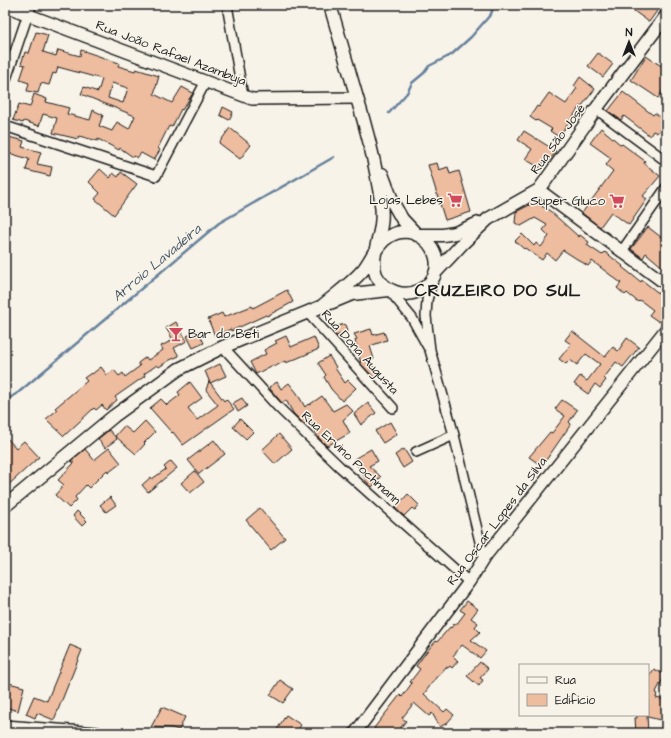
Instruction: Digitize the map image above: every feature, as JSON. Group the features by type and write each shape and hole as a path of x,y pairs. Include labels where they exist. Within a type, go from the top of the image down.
{"main road":[{"path":"330,5 371,146 393,203 402,219 418,235 428,242 435,254 435,273 426,286 412,293 397,293 389,290 376,275 374,261 381,225 381,198 371,146"},
{"name":"Rua São José","path":"435,273 488,219 539,190 666,16"},
{"path":"322,306 355,279 363,270 377,248 395,234 402,232 418,235 443,235 455,233 488,219"},
{"path":"5,506 86,438 179,369 222,346 308,313 352,294 389,290"}],"street":[{"path":"227,5 243,96"},
{"name":"Rua João Rafael Azambuja","path":"5,6 30,9 252,99 357,98"},
{"path":"5,82 30,9"},
{"path":"5,126 156,176 206,81"},
{"path":"596,110 666,161"},
{"path":"622,251 666,188"},
{"path":"539,190 666,284"},
{"path":"435,273 426,316 430,350 454,435 484,558"},
{"path":"389,290 412,318 430,350"},
{"name":"Rua Dona Augusta","path":"308,313 393,408"},
{"name":"Rua Oscar Lopes da Silva","path":"355,733 469,582 484,558 666,329"},
{"name":"Rua Ervino Pochmann","path":"222,346 278,407 334,462 469,582"},
{"path":"416,452 454,435"},
{"path":"5,726 97,733"}],"building":[{"path":"639,5 648,5 657,11 649,22 634,11"},
{"path":"36,32 48,35 43,52 56,56 58,50 80,56 81,50 119,63 118,66 135,71 136,69 159,76 154,94 172,103 182,87 193,93 182,110 181,109 172,127 169,126 158,148 160,150 154,160 141,153 137,158 120,148 119,150 98,139 98,141 79,136 78,139 53,133 57,118 43,114 39,126 24,121 23,123 13,120 19,104 30,107 34,94 47,99 46,102 69,108 67,114 90,120 93,110 103,115 99,126 112,131 117,122 129,129 135,116 81,94 84,87 98,92 102,79 58,67 56,74 53,73 49,85 41,83 38,93 27,91 29,83 20,80 25,65 21,64 25,52 29,53","holes":["112,83 128,88 123,103 108,98"]},
{"path":"598,53 613,64 603,77 588,66"},
{"path":"646,56 666,69 666,86 658,98 631,80"},
{"path":"580,77 595,89 581,107 580,106 559,137 550,131 552,129 530,117 537,106 539,107 549,93 566,104 577,88 574,86"},
{"path":"623,92 653,115 655,113 666,121 657,133 653,131 650,136 624,116 621,120 608,111"},
{"path":"223,107 233,112 229,120 220,115"},
{"path":"230,128 251,145 240,159 219,143"},
{"path":"601,128 621,145 622,144 645,161 644,163 660,176 643,196 647,199 629,225 611,212 600,227 582,213 613,171 606,165 611,158 590,143"},
{"path":"524,131 556,151 550,160 546,158 540,168 525,159 532,149 518,140"},
{"path":"5,136 24,141 22,147 41,152 37,164 52,167 50,176 26,170 29,159 5,152"},
{"path":"437,163 439,170 448,167 450,174 459,171 471,212 445,220 428,165"},
{"path":"100,169 110,178 113,173 118,177 121,172 137,184 114,215 95,199 100,193 89,182"},
{"path":"535,202 550,211 579,237 580,235 589,242 587,245 602,255 605,252 641,282 642,280 666,299 666,312 659,322 649,315 653,310 640,300 638,302 627,293 625,295 617,288 621,283 592,261 588,266 563,250 555,260 547,253 542,260 525,248 524,249 515,241 522,234 534,246 536,243 541,247 549,236 543,230 547,225 535,218 521,226 515,223 516,212"},
{"path":"648,227 666,241 666,270 646,253 643,258 631,249"},
{"path":"287,290 293,302 267,316 266,315 231,331 231,329 215,336 208,319 222,313 224,317 252,306 253,308"},
{"path":"176,322 187,341 174,348 179,356 159,367 157,365 144,374 145,376 115,397 117,400 106,410 102,405 96,410 94,408 64,436 46,419 57,410 55,408 87,381 84,378 101,367 107,375 114,370 119,376 123,373 125,377 140,366 138,363 146,357 148,360 163,350 161,346 173,340 166,328"},
{"path":"345,324 347,332 336,336 331,328"},
{"path":"371,329 373,335 384,332 387,340 370,346 374,359 368,361 379,373 374,378 361,364 355,340 357,339 354,334"},
{"path":"198,331 204,343 193,348 187,336"},
{"path":"572,331 605,357 613,347 618,351 627,338 639,347 623,367 616,362 604,378 606,380 600,388 595,384 588,394 574,384 580,376 587,381 600,364 586,354 577,365 570,360 566,364 559,359 571,344 565,340"},
{"path":"286,336 291,347 314,337 319,349 286,363 285,361 274,367 273,365 256,374 250,362 266,354 264,350 277,343 275,341"},
{"path":"329,356 345,383 348,380 356,388 342,401 331,389 324,377 326,375 318,363"},
{"path":"220,364 226,376 210,383 205,371"},
{"path":"209,381 224,401 226,399 234,409 183,445 150,408 161,399 167,405 180,395 178,392 190,382 202,398 188,408 197,420 218,405 206,390"},
{"path":"277,382 281,389 289,383 305,407 322,396 333,411 346,404 353,411 343,420 350,433 327,446 318,437 309,421 304,424 293,413 286,400 282,403 271,390 269,387"},
{"path":"242,398 247,406 238,412 233,403"},
{"path":"562,400 577,410 569,422 571,424 542,466 529,457 550,432 552,433 565,416 555,409"},
{"path":"368,403 376,413 361,425 354,414"},
{"path":"240,419 253,432 246,439 233,427"},
{"path":"145,421 155,432 136,454 115,436 124,426 133,433"},
{"path":"390,422 397,434 383,443 375,431"},
{"path":"109,430 117,439 105,448 98,439"},
{"path":"279,434 292,449 275,464 262,450"},
{"path":"5,436 16,448 24,441 39,457 5,488"},
{"path":"214,440 225,454 199,474 188,460"},
{"path":"109,448 121,463 108,473 107,470 89,488 86,485 75,497 77,500 69,508 55,495 64,485 58,480 74,463 71,461 85,449 94,460"},
{"path":"371,449 378,461 369,466 381,477 372,487 364,479 365,478 354,459"},
{"path":"404,449 412,462 403,468 395,455"},
{"path":"171,461 177,468 148,492 142,485 151,477 152,479 166,469 164,467"},
{"path":"195,471 204,482 190,493 181,483"},
{"path":"408,494 419,505 415,510 412,508 404,516 395,508"},
{"path":"110,497 116,505 106,512 100,505"},
{"path":"260,508 285,538 271,550 246,520"},
{"path":"77,511 87,521 82,526 73,516"},
{"path":"467,601 478,609 471,618 478,623 475,627 480,632 471,640 486,651 480,658 462,645 453,656 458,661 452,668 450,666 448,668 446,667 424,694 444,712 447,709 454,715 447,723 440,727 432,713 429,716 414,703 402,718 406,721 398,731 396,729 393,733 380,733 374,728 400,695 402,697 412,683 410,682 420,669 416,666 427,651 450,627 451,628 454,624 456,625 465,613 460,610"},
{"path":"70,645 82,650 54,720 37,713 35,718 26,714 34,696 47,701"},
{"path":"480,662 488,669 480,678 483,680 479,686 467,676"},
{"path":"654,669 665,675 656,692 656,698 666,700 666,714 664,721 648,717 649,676"},
{"path":"280,680 293,689 283,703 270,695"},
{"path":"5,682 24,687 18,711 5,707"},
{"path":"162,707 185,717 179,730 172,728 151,727"},
{"path":"286,715 301,725 296,733 275,733"},
{"path":"637,716 647,716 648,733 636,733 635,718 637,718"}],"waterway":[{"name":"Arroio Lavadeira","path":"389,113 407,93 412,83 424,73 429,66 451,55 471,37 491,14 494,5"},
{"name":"Arroio Lavadeira","path":"5,401 19,392 219,223 334,157"}],"place":[{"name":"Lojas Lebes","path":"455,200"},
{"name":"Super Gluco","path":"617,201"},
{"name":"Bar do Beti","path":"176,334"}],"district":[{"name":"CRUZEIRO DO SUL","path":"498,291"}]}
